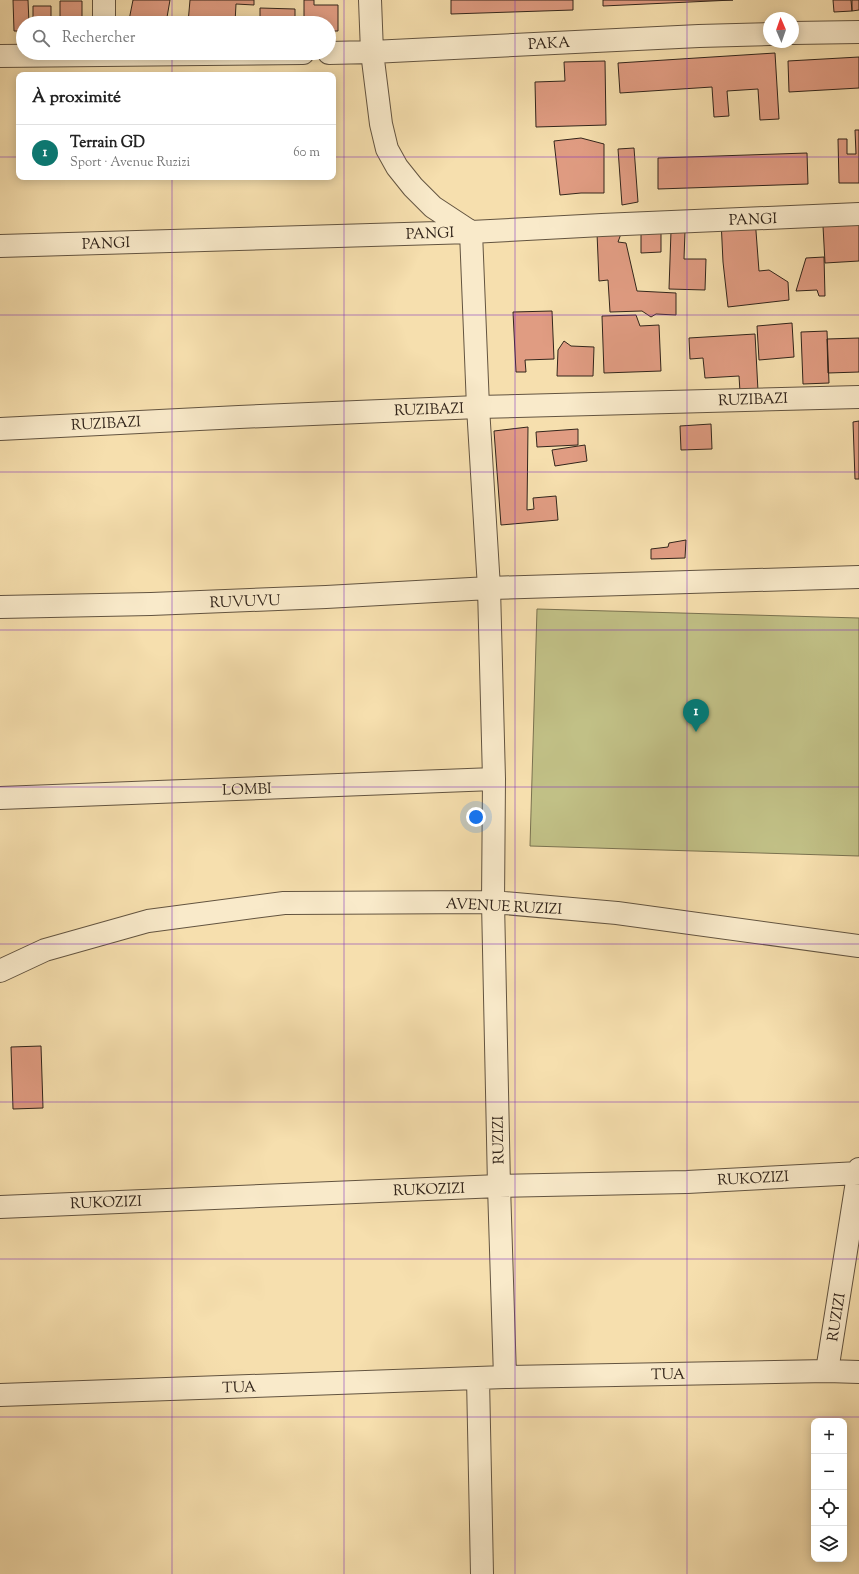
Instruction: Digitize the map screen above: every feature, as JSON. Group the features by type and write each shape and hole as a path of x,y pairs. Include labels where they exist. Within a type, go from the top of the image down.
{"street":[{"path":"104,0 104,16"},
{"path":"370,0 372,52 381,124 387,148 397,167 413,187 433,207 471,232"},
{"path":"799,33 859,32"},
{"name":"PAKA","path":"336,53 763,34"},
{"path":"0,56 16,56"},
{"name":"PANGI","path":"0,246 471,232 610,224 859,214"},
{"name":"RUZIZI","path":"471,232 478,407 489,588 494,779 493,902 505,1377"},
{"name":"RUZIBAZI","path":"0,429 247,416 478,407 859,396"},
{"name":"RUVUVU","path":"0,607 174,604 318,598 489,588 859,577"},
{"name":"LOMBI","path":"0,798 494,779"},
{"name":"AVENUE RUZIZI","path":"0,971 45,950 148,921 284,903 493,902 617,913 859,946"},
{"name":"RUZIZI","path":"827,1371 859,1172"},
{"name":"RUKOZIZI","path":"0,1207 499,1186 688,1182 859,1172"},
{"name":"TUA","path":"0,1395 505,1377 827,1371 859,1372"},
{"path":"478,1378 482,1574"}],"shaded area":[{"path":"537,609 859,618 859,856 530,846"}],"building":[{"path":"13,0 28,0 29,16 16,16 16,31 14,31"},
{"path":"133,0 170,0 167,16 130,16"},
{"path":"190,0 254,0 254,5 236,4 235,16 189,16"},
{"path":"304,0 314,0 314,5 338,5 338,31 336,31 336,16 304,16"},
{"path":"451,0 573,0 573,10 451,14"},
{"path":"603,0 733,0 603,6"},
{"path":"833,0 851,0 852,11 834,12"},
{"path":"852,0 859,0 859,10 852,11"},
{"path":"60,1 82,1 82,16 60,16"},
{"path":"33,6 51,6 51,16 33,16"},
{"path":"260,8 295,9 295,16 260,16"},
{"path":"775,53 779,119 760,120 758,89 727,91 729,116 714,117 712,87 620,93 618,63"},
{"path":"859,57 859,88 789,92 788,61"},
{"path":"605,61 606,125 536,127 535,82 565,81 564,62"},
{"path":"855,130 859,130 859,183 839,183 838,139 847,139 847,154 856,154"},
{"path":"581,138 604,144 604,193 560,195 554,141"},
{"path":"634,148 638,202 622,205 618,149"},
{"path":"807,153 808,184 658,189 658,158"},
{"path":"755,218 759,271 769,270 788,282 789,300 728,307 723,262 721,220"},
{"path":"859,224 859,261 825,263 823,226"},
{"path":"622,231 618,242 626,243 637,291 676,293 676,315 656,314 651,317 642,311 610,312 608,280 599,281 597,233"},
{"path":"671,231 685,231 684,259 706,259 705,290 669,289"},
{"path":"641,233 661,233 661,252 641,253"},
{"path":"824,257 825,296 819,296 817,290 796,291 806,258"},
{"path":"552,311 554,359 525,360 526,372 516,372 513,312"},
{"path":"636,315 640,326 659,325 661,371 604,373 602,316"},
{"path":"792,323 794,357 759,360 757,326"},
{"path":"827,331 829,383 803,384 801,332"},
{"path":"755,334 758,391 740,392 739,376 705,378 703,358 690,359 689,338"},
{"path":"859,338 859,372 828,373 827,339"},
{"path":"564,341 571,346 594,347 593,376 557,376 558,350"},
{"path":"859,421 859,479 855,479 853,422"},
{"path":"711,424 712,449 681,450 680,426"},
{"path":"528,427 527,510 534,509 533,498 556,496 558,520 501,525 494,431"},
{"path":"578,429 578,445 537,447 536,432"},
{"path":"585,445 587,461 555,466 552,450"},
{"path":"686,540 685,558 651,559 651,549 668,547 669,543"},
{"path":"41,1046 43,1108 13,1109 11,1047"}],"place":[{"name":"Terrain GD","path":"696,732"}]}
